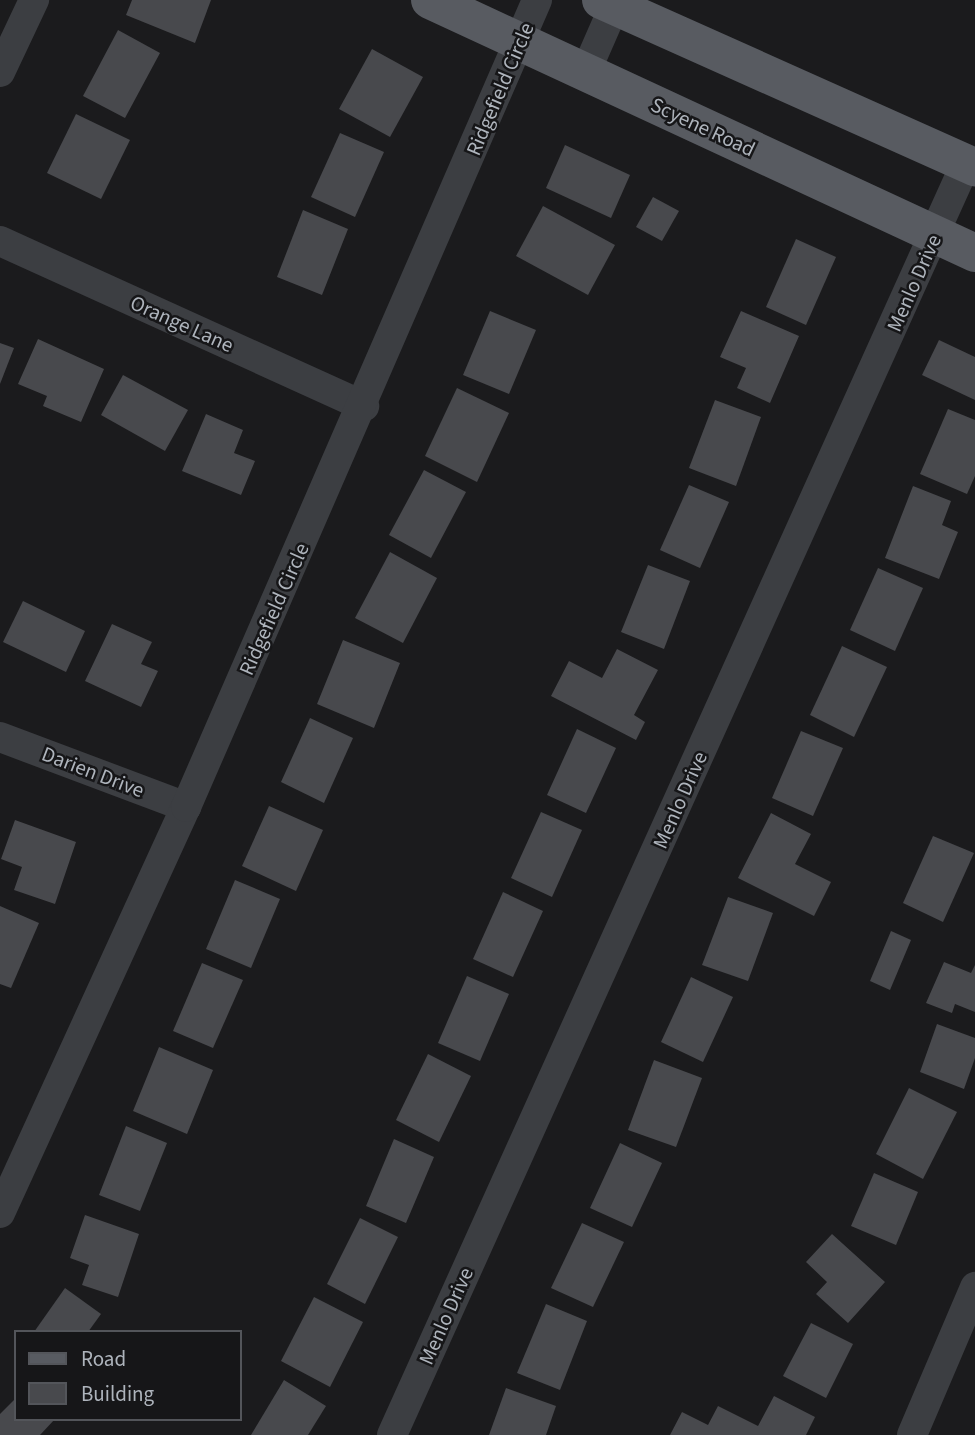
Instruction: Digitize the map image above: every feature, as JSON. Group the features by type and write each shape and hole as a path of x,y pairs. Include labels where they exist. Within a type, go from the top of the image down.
{"main road":[{"name":"Scyene Road","path":"430,0 975,253"},
{"path":"611,2 971,165"}],"street":[{"path":"0,72 34,0"},
{"name":"Ridgefield Circle","path":"0,1213 186,807 364,406 537,0"},
{"path":"586,71 611,2"},
{"name":"Menlo Drive","path":"392,1435 971,165"},
{"name":"Orange Lane","path":"0,241 364,406"},
{"name":"Darien Drive","path":"0,737 186,807"},
{"path":"912,1435 975,1287"}],"building":[{"path":"132,0 211,0 195,43 126,15"},
{"path":"118,30 160,53 125,118 83,96"},
{"path":"372,49 423,77 390,137 339,109"},
{"path":"76,114 130,140 101,199 47,173"},
{"path":"340,133 384,152 355,217 311,197"},
{"path":"565,145 630,175 611,218 546,188"},
{"path":"653,197 679,211 662,241 636,227"},
{"path":"543,206 615,245 588,295 516,256"},
{"path":"303,210 348,229 322,295 277,277"},
{"path":"796,239 836,257 806,325 766,307"},
{"path":"490,311 536,330 509,394 463,375"},
{"path":"741,311 799,336 770,403 737,388 746,368 720,357"},
{"path":"38,339 104,369 81,422 43,406 47,396 18,384"},
{"path":"939,340 975,357 975,400 922,375"},
{"path":"0,343 14,348 0,384"},
{"path":"123,375 188,410 165,451 101,415"},
{"path":"457,388 509,413 477,482 425,456"},
{"path":"715,400 761,417 736,486 689,468"},
{"path":"948,409 975,420 975,476 967,494 920,474"},
{"path":"206,414 243,430 234,453 255,461 241,495 182,471"},
{"path":"424,470 466,492 431,558 389,535"},
{"path":"689,485 729,502 700,568 660,550"},
{"path":"913,486 951,501 942,525 958,532 939,579 885,558"},
{"path":"390,552 437,578 403,643 355,618"},
{"path":"648,565 690,581 664,649 621,632"},
{"path":"878,568 923,588 895,651 850,630"},
{"path":"23,601 85,631 66,672 3,642"},
{"path":"112,624 152,642 141,664 158,671 141,707 85,681"},
{"path":"343,640 400,663 374,728 317,704"},
{"path":"842,646 887,667 854,737 810,715"},
{"path":"617,649 658,670 634,715 645,722 636,740 551,696 569,661 602,678"},
{"path":"310,718 353,738 324,803 281,782"},
{"path":"577,729 616,748 586,813 547,795"},
{"path":"801,731 843,748 813,816 772,798"},
{"path":"269,806 323,830 296,891 242,866"},
{"path":"541,812 582,830 552,897 511,878"},
{"path":"771,813 811,834 795,864 831,882 814,916 738,878"},
{"path":"15,820 76,842 55,904 14,890 22,867 1,859"},
{"path":"933,836 974,853 943,922 903,903"},
{"path":"235,880 280,899 251,968 206,949"},
{"path":"503,892 543,911 513,977 473,959"},
{"path":"728,897 773,913 748,981 702,965"},
{"path":"0,906 39,923 11,988 0,984"},
{"path":"891,931 911,940 890,990 870,981"},
{"path":"944,962 971,973 975,965 975,1012 955,1004 952,1013 926,1003"},
{"path":"202,963 243,980 213,1048 173,1031"},
{"path":"467,976 509,994 480,1061 438,1043"},
{"path":"691,977 733,997 703,1062 661,1042"},
{"path":"937,1024 975,1038 975,1058 964,1089 920,1072"},
{"path":"159,1047 213,1070 187,1134 133,1111"},
{"path":"428,1054 471,1076 439,1142 396,1120"},
{"path":"654,1060 702,1078 676,1147 628,1130"},
{"path":"909,1088 957,1112 923,1179 876,1154"},
{"path":"126,1126 167,1143 140,1211 99,1195"},
{"path":"394,1139 434,1157 406,1223 366,1206"},
{"path":"620,1143 662,1163 632,1227 590,1208"},
{"path":"874,1173 918,1192 896,1245 851,1226"},
{"path":"85,1215 139,1234 118,1297 82,1285 89,1265 70,1258"},
{"path":"360,1218 398,1237 365,1304 327,1284"},
{"path":"582,1223 624,1242 593,1307 551,1288"},
{"path":"832,1234 885,1282 848,1323 816,1294 827,1282 806,1262"},
{"path":"65,1288 101,1314 89,1330 35,1330"},
{"path":"314,1297 363,1322 330,1387 281,1361"},
{"path":"546,1304 587,1321 560,1390 517,1373"},
{"path":"811,1323 853,1344 826,1398 783,1376"},
{"path":"284,1380 326,1406 308,1435 251,1435"},
{"path":"506,1388 556,1406 546,1435 489,1435"},
{"path":"774,1396 815,1417 806,1435 670,1435 682,1412 708,1425 718,1406 758,1426"},
{"path":"14,1400 14,1421 53,1421 40,1435 0,1435 0,1414"}]}
